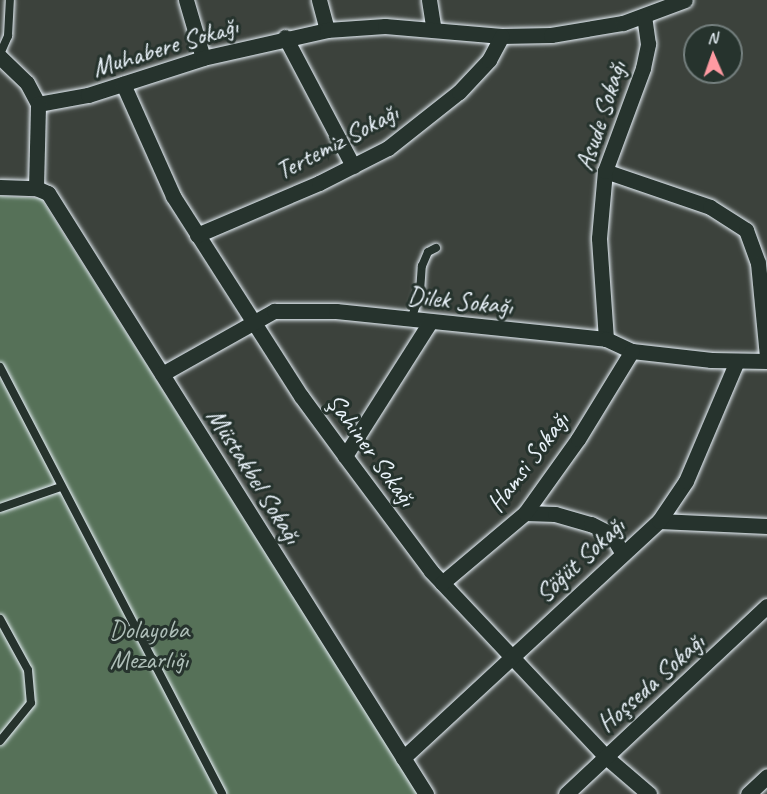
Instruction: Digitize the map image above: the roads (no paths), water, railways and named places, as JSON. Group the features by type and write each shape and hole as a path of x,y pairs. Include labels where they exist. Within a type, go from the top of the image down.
{"street":[{"path":"186,0 202,58"},
{"path":"319,0 327,30"},
{"path":"429,0 434,30"},
{"name":"Muhabere Sokağı","path":"38,104 123,84 202,58 327,30 385,26 502,36 551,35 644,16 658,4 685,0"},
{"name":"Asude Sokağı","path":"606,339 599,238 605,171 643,69 648,44 644,16"},
{"name":"Tertemiz Sokağı","path":"197,235 353,166 388,148 459,92 489,60 502,36"},
{"path":"285,38 353,166"},
{"path":"0,55 27,83 38,104 36,188 0,186"},
{"name":"Şahiner Sokağı","path":"123,84 173,196 197,235 225,272 254,322 345,456 442,583 606,757 649,794"},
{"path":"605,171 710,207 746,230 758,263 767,356"},
{"name":"Müstakbel Sokağı","path":"36,188 48,193 426,794"},
{"name":"Dilek Sokağı","path":"162,374 274,311 336,311 606,339 632,351 737,361 767,361"},
{"path":"345,456 430,322"},
{"name":"Hamsi Sokağı","path":"442,583 525,513 578,439 632,351"},
{"name":"Söğüt Sokağı","path":"403,758 622,552 659,522 686,481 737,361"},
{"path":"525,513 555,514 591,524 611,534 622,552"},
{"path":"659,522 767,526"},
{"name":"Hoşseda Sokağı","path":"566,794 767,606"},
{"path":"748,794 767,776"}],"lane":[{"path":"0,55 8,36 10,0"},
{"path":"411,320 422,266 428,252 436,248"},
{"path":"0,367 222,794"},
{"path":"0,508 61,487"},
{"path":"0,620 28,670 32,703 0,741"}],"park label":[{"name":"Dolayoba Mezarlığı","path":"149,645"}]}
